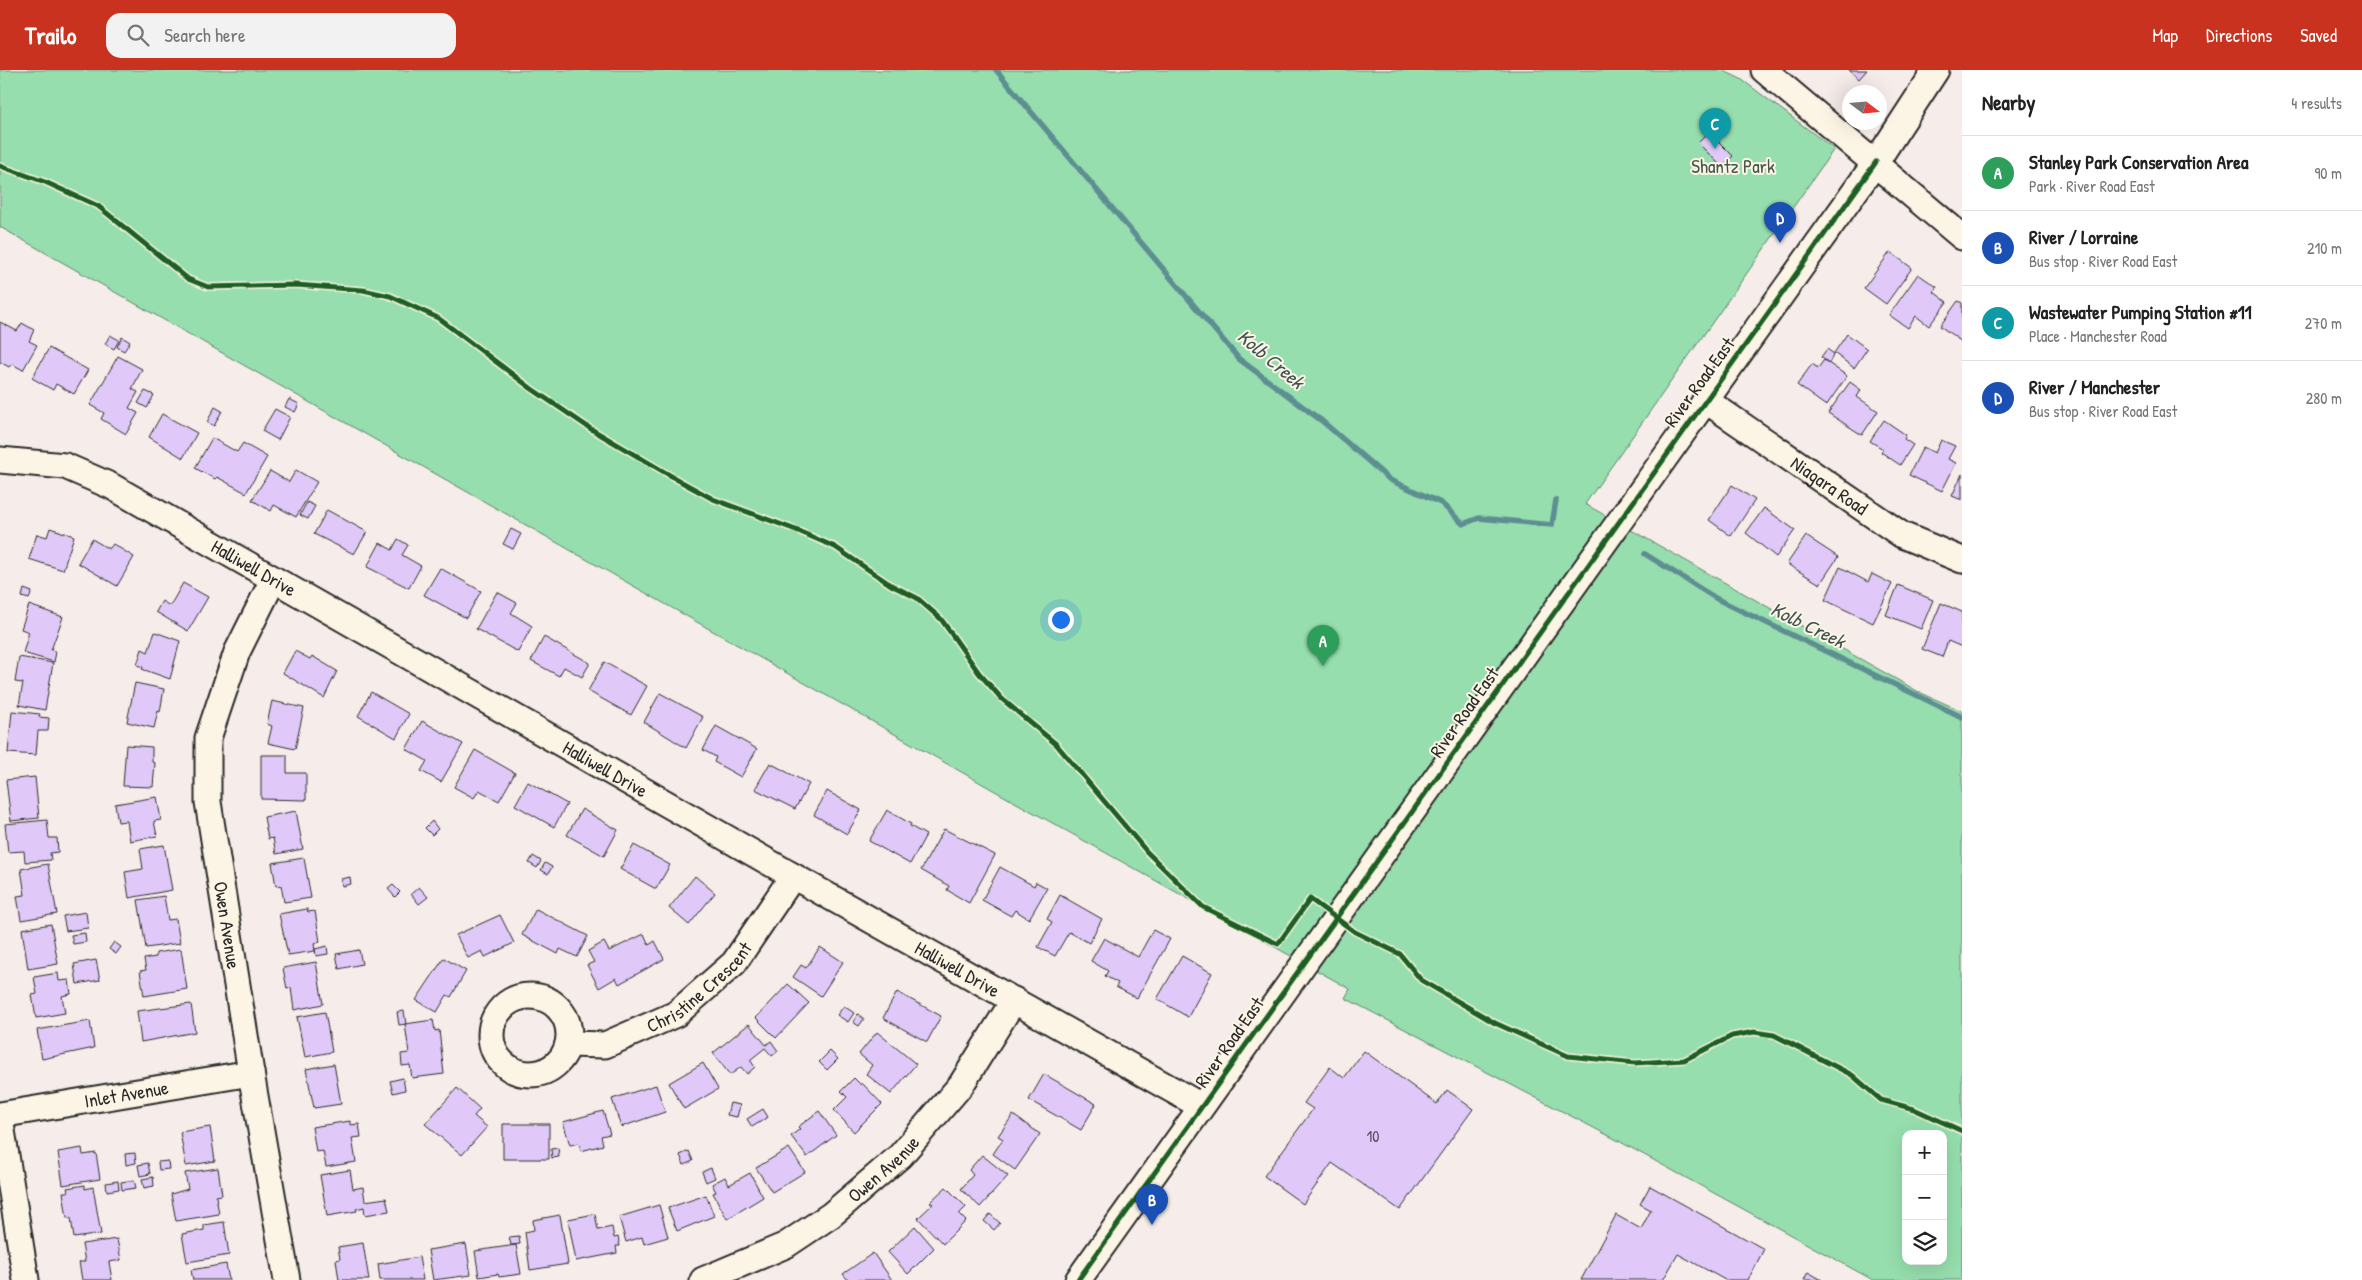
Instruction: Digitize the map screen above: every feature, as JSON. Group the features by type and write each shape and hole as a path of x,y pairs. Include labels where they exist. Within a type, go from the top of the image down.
{"street":[{"path":"1764,70 1962,236"},
{"name":"River Road East","path":"1078,1280 1876,162 1936,70"},
{"name":"Niagara Road","path":"1705,400 1902,535 1962,560"},
{"name":"Halliwell Drive","path":"0,460 64,466 111,486 793,876 1201,1106"},
{"name":"Owen Avenue","path":"273,580 237,652 208,738 208,802 251,1072 287,1280"},
{"name":"Christine Crescent","path":"568,1044 605,1045 676,1014 734,963 793,876"},
{"name":"Owen Avenue","path":"703,1280 786,1245 831,1215 900,1156 961,1085 1014,1000"},
{"name":"Inlet Avenue","path":"0,1117 251,1072"},
{"path":"0,1117 26,1280"}],"green space":[{"name":"Shantz Park","path":"0,70 1722,70 1741,79 1834,149 1585,504 1919,692 1962,711 1962,1280 1873,1280 1615,1139 1345,998 1350,989 995,791 0,227"}],"building":[{"path":"1849,70 1867,70 1859,79"},
{"path":"1709,132 1733,156 1722,167 1698,143"},
{"path":"1890,252 1912,268 1886,304 1864,288"},
{"path":"1918,274 1937,287 1934,292 1947,302 1929,326 1916,316 1908,328 1889,315"},
{"path":"1958,301 1962,303 1962,342 1940,326"},
{"path":"0,322 17,331 22,323 34,330 29,341 37,345 23,370 12,364 9,367 0,362"},
{"path":"1847,334 1867,349 1854,368 1834,353"},
{"path":"110,335 119,340 114,349 105,344"},
{"path":"122,337 130,342 124,351 117,347"},
{"path":"49,348 88,370 74,394 56,384 53,390 32,378"},
{"path":"1827,349 1834,354 1829,363 1821,357"},
{"path":"118,356 142,369 132,389 138,392 129,408 138,413 126,434 101,419 104,413 90,405"},
{"path":"1824,360 1847,376 1826,406 1797,385 1812,364 1818,368"},
{"path":"1850,382 1861,390 1857,397 1878,411 1862,435 1828,413"},
{"path":"145,391 154,395 147,408 138,403"},
{"path":"289,399 299,404 295,412 285,407"},
{"path":"215,407 222,411 214,426 207,422"},
{"path":"275,409 290,417 278,440 262,431"},
{"path":"162,414 197,433 183,458 149,437"},
{"path":"1884,420 1906,435 1904,439 1913,445 1900,465 1881,452 1883,449 1870,441"},
{"path":"212,438 237,452 243,443 267,457 246,493 217,477 215,479 195,468"},
{"path":"1941,440 1955,446 1948,459 1956,463 1942,491 1909,475 1923,447 1935,453"},
{"path":"296,470 317,482 296,517 274,505 271,511 252,500 270,471 289,482"},
{"path":"1962,474 1962,500 1952,496"},
{"path":"1732,485 1755,500 1731,536 1709,520"},
{"path":"307,502 315,506 308,519 300,515"},
{"path":"1764,508 1795,530 1776,557 1746,533"},
{"path":"327,510 367,532 354,554 314,534"},
{"path":"50,528 74,536 63,570 29,559 37,534 47,537"},
{"path":"511,529 521,534 513,549 503,544"},
{"path":"1806,536 1838,557 1820,584 1787,564"},
{"path":"92,539 109,549 113,544 134,557 117,586 78,563"},
{"path":"398,539 408,545 402,555 421,566 409,588 367,567 380,543 392,550"},
{"path":"1840,567 1868,582 1872,574 1892,584 1873,623 1825,600"},
{"path":"440,568 481,591 466,618 424,595"},
{"path":"183,583 208,597 188,631 156,612 162,601 170,606"},
{"path":"1898,585 1933,600 1921,629 1886,615"},
{"path":"24,589 32,592 29,599 22,597"},
{"path":"497,592 517,603 511,613 532,626 518,652 476,629"},
{"path":"1941,603 1962,612 1962,647 1948,641 1942,657 1922,649"},
{"path":"29,605 63,617 51,650 56,652 54,662 23,653 29,632 21,629"},
{"path":"155,632 180,641 170,679 142,669 143,667 137,665 142,649 148,652"},
{"path":"544,637 590,663 582,677 564,667 559,676 531,661"},
{"path":"295,651 310,659 312,656 337,671 324,698 283,673"},
{"path":"19,657 53,663 45,710 19,705 23,683 15,682"},
{"path":"604,662 647,686 631,715 588,691"},
{"path":"135,683 164,689 160,712 158,711 154,728 127,722"},
{"path":"371,692 409,714 396,738 358,716"},
{"path":"660,693 703,717 686,748 644,722"},
{"path":"272,701 304,708 295,749 268,743 272,726 267,724"},
{"path":"12,711 40,714 39,717 49,718 48,731 38,731 36,755 8,753"},
{"path":"422,721 463,744 441,782 421,771 427,761 406,749"},
{"path":"716,726 757,749 741,777 714,762 716,757 703,750"},
{"path":"126,745 152,747 152,762 155,763 153,787 123,786"},
{"path":"475,750 515,773 499,801 479,790 474,798 454,787"},
{"path":"261,755 287,755 287,773 306,773 306,800 261,799"},
{"path":"770,763 809,784 795,809 755,789"},
{"path":"35,777 39,818 11,821 6,780"},
{"path":"528,782 567,804 554,827 515,805"},
{"path":"827,791 861,810 847,834 814,815"},
{"path":"157,797 161,820 154,821 157,836 130,841 127,821 118,822 115,804"},
{"path":"582,809 618,830 604,856 567,835"},
{"path":"887,810 926,835 910,864 869,841"},
{"path":"296,811 303,849 276,854 273,838 268,839 264,817"},
{"path":"47,820 49,838 57,838 58,852 50,853 51,860 25,862 24,851 8,852 5,824"},
{"path":"432,821 438,829 432,835 425,828"},
{"path":"944,829 995,855 969,903 947,890 949,886 921,870"},
{"path":"164,845 172,890 129,898 125,872 143,869 140,849"},
{"path":"634,845 670,865 656,889 620,869"},
{"path":"533,856 541,861 537,868 529,863"},
{"path":"304,858 311,898 284,902 281,885 276,886 272,863"},
{"path":"545,863 552,867 548,874 541,870"},
{"path":"48,864 57,914 21,920 17,896 25,895 21,869"},
{"path":"1000,867 1034,886 1036,882 1047,888 1029,919 1015,910 1011,916 982,900"},
{"path":"695,876 715,893 689,925 669,908"},
{"path":"350,877 351,884 342,886 341,879"},
{"path":"393,885 400,892 395,897 388,889"},
{"path":"419,887 428,897 419,904 411,894"},
{"path":"1060,895 1102,919 1089,943 1069,932 1055,956 1038,947 1052,922 1047,919"},
{"path":"164,896 168,920 176,919 180,943 146,948 138,900"},
{"path":"307,909 308,912 315,911 320,942 314,944 315,951 288,955 279,914"},
{"path":"536,909 588,936 577,957 560,949 558,954 522,935"},
{"path":"86,912 88,928 66,931 63,916"},
{"path":"500,915 514,943 485,957 482,951 468,958 456,935"},
{"path":"51,924 58,964 28,969 22,929"},
{"path":"1153,930 1170,939 1137,998 1116,987 1118,983 1105,976 1108,971 1091,961 1104,938 1138,957"},
{"path":"85,933 86,942 73,944 71,935"},
{"path":"644,934 649,945 655,941 664,959 619,984 616,978 599,988 587,965 594,962 588,951 604,942 609,951"},
{"path":"114,942 121,947 116,954 109,949"},
{"path":"327,946 328,954 316,956 315,949"},
{"path":"820,947 843,962 821,996 793,977 801,965 806,968"},
{"path":"181,949 187,989 144,996 140,971 146,970 144,959 156,957 156,953"},
{"path":"359,950 362,964 339,969 336,954"},
{"path":"1182,956 1212,973 1188,1017 1157,999"},
{"path":"444,958 466,971 451,997 447,995 437,1012 416,1000"},
{"path":"96,960 100,980 77,984 74,964"},
{"path":"316,962 323,1004 294,1010 291,988 287,989 283,968"},
{"path":"58,973 59,981 69,980 71,994 62,996 65,1013 36,1018 32,995 37,994 34,977"},
{"path":"788,984 809,1003 776,1038 756,1018"},
{"path":"897,992 941,1016 927,1042 883,1018"},
{"path":"191,1004 195,1032 141,1042 137,1011"},
{"path":"844,1006 854,1013 848,1022 837,1015"},
{"path":"404,1011 406,1024 399,1025 397,1012"},
{"path":"325,1012 332,1052 305,1057 297,1017"},
{"path":"858,1014 864,1019 859,1026 853,1022"},
{"path":"433,1020 435,1031 439,1030 444,1074 412,1078 410,1065 402,1066 401,1054 409,1053 405,1024"},
{"path":"90,1021 94,1048 42,1059 37,1030"},
{"path":"749,1024 766,1045 771,1041 778,1051 772,1056 765,1048 750,1060 755,1067 747,1074 741,1067 730,1075 713,1053"},
{"path":"877,1032 916,1064 891,1094 866,1074 872,1065 859,1054"},
{"path":"830,1051 838,1059 827,1070 819,1062"},
{"path":"1364,1051 1437,1104 1447,1090 1473,1109 1400,1210 1332,1163 1303,1204 1264,1176 1313,1109 1304,1103 1330,1067 1344,1078"},
{"path":"703,1063 718,1089 684,1109 669,1083"},
{"path":"334,1064 341,1104 314,1108 306,1069"},
{"path":"1044,1074 1096,1104 1081,1130 1029,1100"},
{"path":"403,1078 405,1090 393,1093 390,1081"},
{"path":"854,1078 861,1085 862,1083 882,1104 854,1132 834,1110 847,1097 841,1091"},
{"path":"656,1085 665,1112 621,1127 612,1099"},
{"path":"457,1088 480,1109 474,1116 487,1127 462,1155 425,1124"},
{"path":"730,1103 740,1105 737,1117 727,1115"},
{"path":"763,1109 768,1117 752,1127 747,1119"},
{"path":"603,1111 610,1134 601,1136 603,1145 581,1151 579,1143 570,1145 563,1122"},
{"path":"819,1111 836,1135 807,1157 791,1136 800,1129 798,1127"},
{"path":"1013,1115 1040,1134 1015,1170 993,1154 1003,1139 998,1136"},
{"path":"350,1121 350,1125 359,1124 361,1137 352,1138 356,1162 326,1167 323,1151 316,1152 312,1127"},
{"path":"503,1124 549,1124 549,1159 503,1159"},
{"path":"210,1127 215,1161 186,1166 180,1132"},
{"path":"82,1148 83,1155 96,1153 100,1179 63,1185 58,1152"},
{"path":"558,1148 559,1157 552,1158 551,1149"},
{"path":"789,1148 805,1172 772,1192 756,1168"},
{"path":"689,1151 693,1161 684,1165 680,1155"},
{"path":"135,1153 136,1163 126,1165 125,1154"},
{"path":"982,1155 1008,1176 980,1207 961,1189 973,1175 969,1170"},
{"path":"168,1161 169,1169 159,1170 158,1162"},
{"path":"148,1163 150,1174 140,1176 138,1165"},
{"path":"218,1168 222,1195 216,1196 219,1214 176,1221 171,1194 188,1189 185,1173"},
{"path":"711,1168 715,1178 706,1182 702,1172"},
{"path":"350,1170 353,1189 363,1187 365,1201 386,1198 389,1211 365,1215 364,1207 356,1209 357,1211 327,1216 320,1175"},
{"path":"750,1173 763,1197 727,1219 713,1193 716,1192 712,1184 725,1177 729,1185"},
{"path":"153,1177 154,1186 144,1188 142,1179"},
{"path":"134,1180 136,1188 122,1190 121,1182"},
{"path":"118,1181 119,1189 107,1191 106,1183"},
{"path":"85,1185 85,1189 93,1187 101,1234 74,1238 71,1218 67,1218 63,1192 68,1192 67,1188"},
{"path":"1650,1186 1764,1249 1748,1280 1725,1280 1678,1254 1663,1280 1581,1280 1616,1215 1641,1229 1651,1210 1640,1204"},
{"path":"946,1187 966,1207 959,1214 966,1221 943,1244 918,1218 933,1204 930,1202"},
{"path":"706,1195 714,1216 677,1231 668,1208"},
{"path":"659,1205 668,1237 644,1244 642,1237 626,1242 619,1217"},
{"path":"595,1214 598,1230 612,1227 614,1238 618,1237 620,1246 616,1246 617,1253 576,1261 568,1219"},
{"path":"990,1214 1000,1223 994,1230 984,1221"},
{"path":"560,1215 568,1264 530,1270 525,1232 534,1230 533,1220"},
{"path":"224,1222 229,1255 187,1262 182,1234 204,1230 204,1225"},
{"path":"915,1226 934,1248 908,1274 888,1252"},
{"path":"519,1236 520,1244 511,1245 509,1237"},
{"path":"117,1239 121,1260 109,1262 112,1280 82,1280 79,1262 85,1262 82,1244"},
{"path":"363,1243 369,1280 339,1280 336,1260 340,1259 338,1247"},
{"path":"466,1244 471,1275 433,1280 428,1250"},
{"path":"516,1245 521,1274 499,1277 498,1274 479,1277 475,1251"},
{"path":"873,1253 892,1280 848,1280 843,1274"},
{"path":"419,1257 423,1280 380,1280 378,1264"},
{"path":"226,1264 229,1280 193,1280 191,1270"},
{"path":"1808,1272 1822,1280 1804,1280"}],"waterway":[{"name":"Kolb Creek","path":"996,70 1239,359 1322,421 1390,480 1441,503 1463,524 1479,518 1552,525 1556,500"},
{"name":"Kolb Creek","path":"1645,554 1717,599 1962,717"}],"cycle path":[{"path":"1078,1280 1876,162"},
{"path":"0,166 45,182 98,206 188,279 208,287 296,285 363,290 390,296 438,318 532,389 591,429 678,480 713,499 796,530 835,547 891,585 917,598 941,619 979,673 1002,699 1056,744 1147,852 1203,907 1278,944 1310,899 1355,932 1400,954 1421,980 1495,1023 1568,1056 1635,1063 1684,1060 1732,1036 1754,1032 1774,1035 1852,1075 1881,1100 1914,1109 1962,1131"}],"place":[{"name":"Wastewater Pumping Station #11","path":"1715,149"},
{"name":"River / Manchester","path":"1780,243"},
{"name":"Stanley Park Conservation Area","path":"1323,666"},
{"name":"River / Lorraine","path":"1152,1225"}]}
